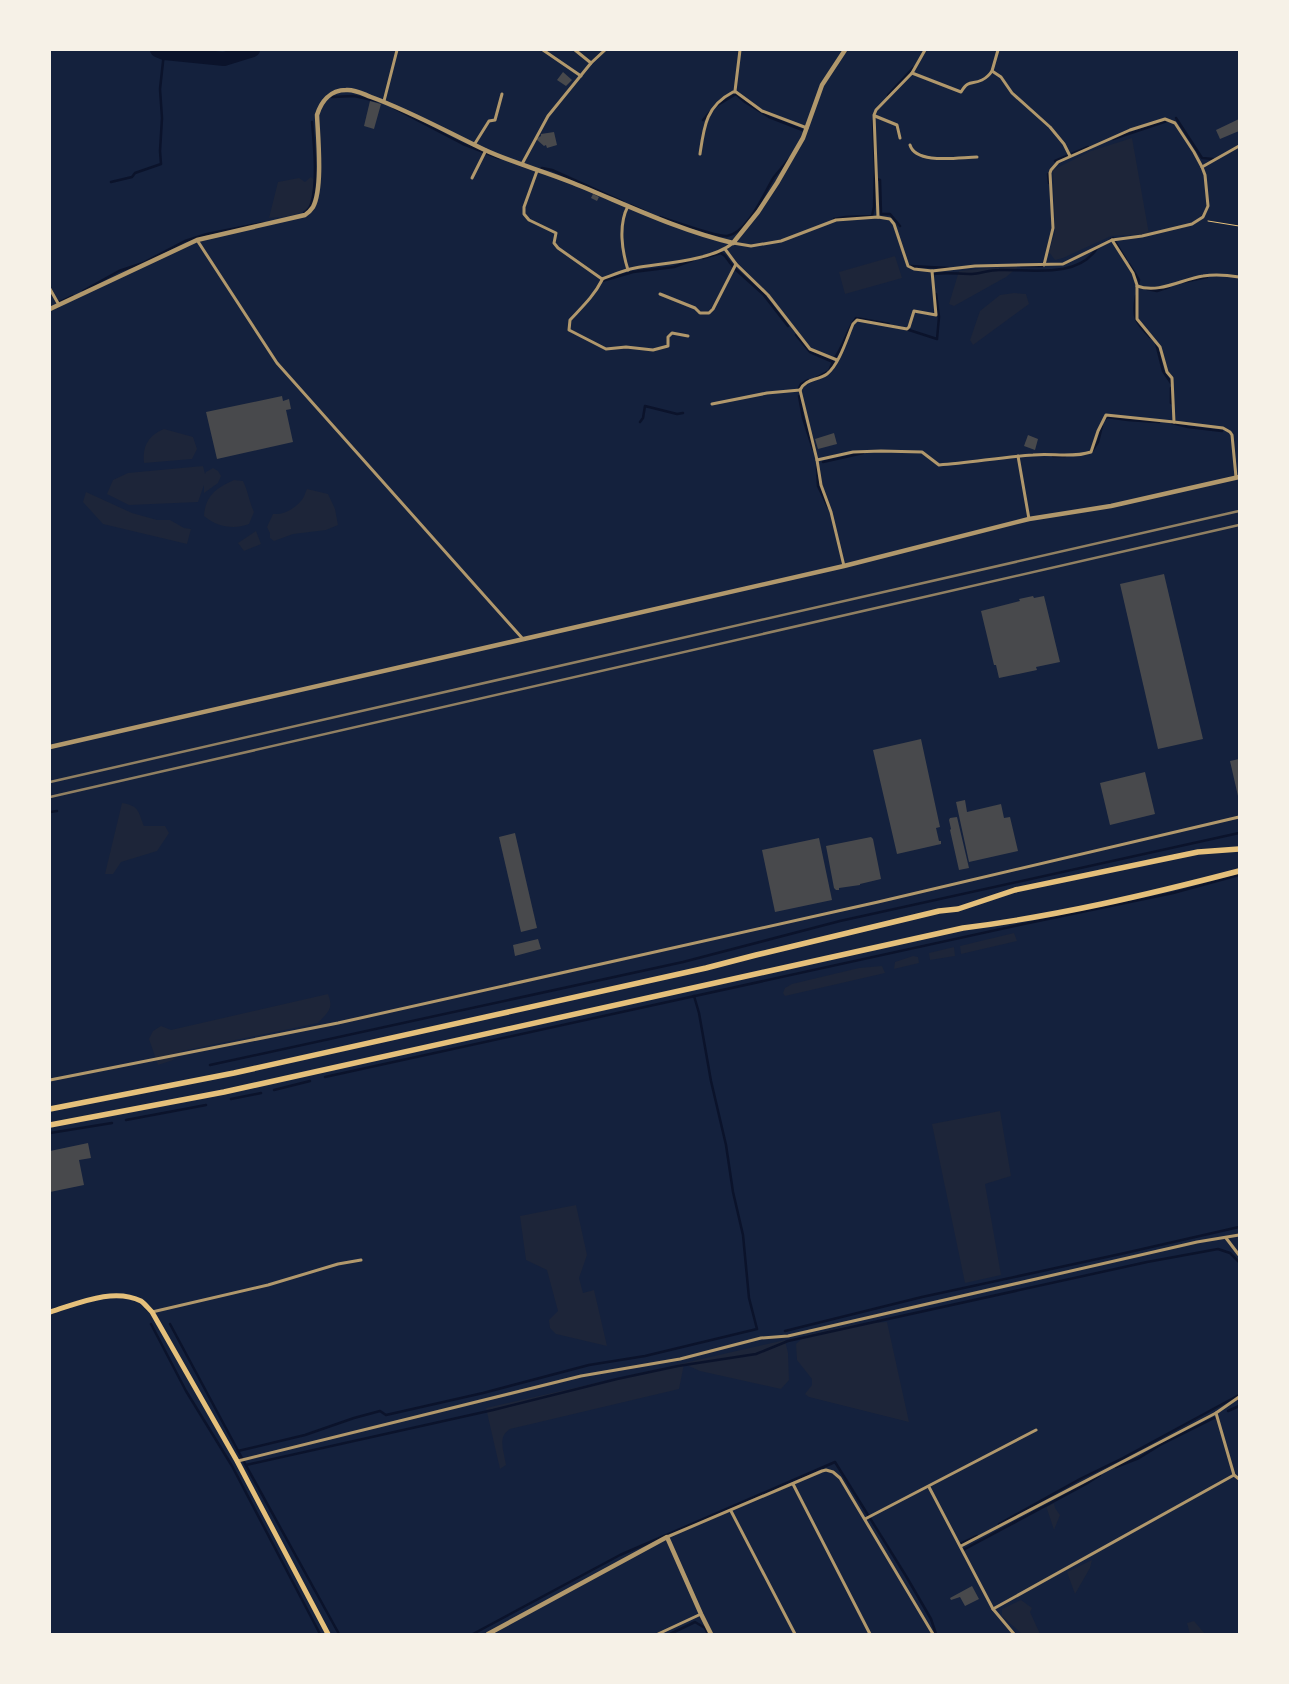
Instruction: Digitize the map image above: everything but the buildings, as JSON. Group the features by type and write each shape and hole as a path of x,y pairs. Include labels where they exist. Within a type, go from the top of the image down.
{"highway":[{"path":"50,1109 234,1073 706,968 756,954 958,909 1024,888 1198,852 1239,848"},
{"path":"50,1125 248,1087 912,939 963,928 1025,920 1156,892 1239,871"}],"main road":[{"path":"50,1310 119,1295 142,1302 152,1312 237,1461 328,1634"}],"street":[{"path":"384,101 397,50"},
{"path":"543,50 581,76"},
{"path":"575,50 591,63"},
{"path":"522,164 548,116 591,63 605,50"},
{"path":"735,92 740,50"},
{"path":"688,336 672,333 668,337 668,346 653,350 626,347 606,349 569,330 570,320 598,289 602,280 628,270 691,259 725,249 733,243 758,212 777,184 803,138 822,85 845,50"},
{"path":"878,216 876,110 912,73 925,50"},
{"path":"912,73 961,92 972,81 982,80 992,71 998,50"},
{"path":"992,71 1001,77 1012,93 1050,127 1064,144 1070,156"},
{"path":"50,309 197,240 305,215 312,208 317,192 317,115 320,106 330,95 344,89 354,90 384,101 486,150 538,171 572,182 686,229 733,243 751,246 773,243 836,220 878,216 890,219 894,224 908,266 914,269 932,271 975,266 1044,265 1063,264 1112,240 1158,232 1192,224 1199,220 1203,217 1208,204 1202,167 1177,125 1165,119 1121,133 1058,162 1051,170 1053,228 1044,265"},
{"path":"700,154 704,125 711,108 729,93 735,92 762,111 807,128"},
{"path":"474,144 489,121 495,120 502,94"},
{"path":"875,116 897,125 900,138"},
{"path":"910,145 915,154 926,157 977,157"},
{"path":"1202,167 1239,146"},
{"path":"472,178 486,150"},
{"path":"538,171 524,206 524,214 529,220 556,233 554,243 558,248 602,280"},
{"path":"628,206 622,226 622,241 628,270"},
{"path":"197,240 277,363 523,639"},
{"path":"1112,240 1133,273 1137,286 1137,318 1160,347 1167,372 1172,378 1174,422"},
{"path":"725,249 736,264 768,296 810,349 837,360"},
{"path":"660,294 695,308 700,313 709,312 713,309 736,264"},
{"path":"844,566 831,512 821,485 800,390 802,385 808,381 828,373 837,360 853,324 857,320 907,329 914,311 936,315 932,271"},
{"path":"1137,286 1158,288 1188,278 1205,275 1220,274 1239,277"},
{"path":"50,289 59,305"},
{"path":"712,404 767,393 800,390"},
{"path":"50,747 844,566 1029,519 1111,506 1237,478 1232,436 1230,432 1223,428 1106,415 1091,452 1060,456 1040,454 939,465 922,452 854,452 817,460"},
{"path":"1018,456 1029,519"},
{"path":"50,1080 347,1021 868,904 1239,818"},
{"path":"237,1461 581,1376 680,1358 761,1338 788,1336 1198,1242 1239,1235"},
{"path":"1226,1238 1239,1255"},
{"path":"152,1312 268,1285 338,1264 361,1260"},
{"path":"961,1546 1216,1413 1239,1397"},
{"path":"1216,1413 1234,1475 1239,1479"},
{"path":"866,1519 1036,1430"},
{"path":"488,1634 667,1537 826,1470 833,1472 840,1478 933,1634"},
{"path":"993,1609 1234,1475"},
{"path":"793,1484 870,1634"},
{"path":"929,1487 993,1609 1014,1634"},
{"path":"731,1511 795,1634"},
{"path":"667,1537 711,1634"},
{"path":"658,1634 701,1614"}],"path":[{"path":"1199,220 1239,226"}],"shaded area":[{"path":"1132,138 1149,234 1111,236 1055,260 1049,252 1055,232 1053,170 1091,151"},
{"path":"311,177 315,181 315,188 314,199 310,206 294,215 269,218 278,182 299,178 305,182"},
{"path":"895,256 902,278 845,294 839,272"},
{"path":"1018,267 1006,277 954,306 949,304 959,271"},
{"path":"1026,294 1029,304 973,345 970,340 980,311 1000,295"},
{"path":"164,429 193,437 197,449 192,459 144,463 145,446 154,434"},
{"path":"203,466 205,474 213,468 221,476 218,483 204,493 204,485 198,502 129,505 107,494 113,480 128,473"},
{"path":"234,480 243,481 254,512 249,524 232,527 214,523 204,516 209,498 222,486"},
{"path":"307,489 328,494 335,509 338,525 326,530 293,534 274,541 270,538 267,527 273,514 285,512 295,507 302,500"},
{"path":"86,492 132,513 157,520 170,520 184,528 191,529 187,544 103,524 83,502"},
{"path":"256,531 261,544 244,551 238,543"},
{"path":"122,803 138,810 144,826 165,826 169,833 157,851 121,862 113,874 105,874"},
{"path":"1014,933 1017,941 961,954 960,946"},
{"path":"954,947 955,956 930,960 929,953"},
{"path":"913,956 918,957 919,963 894,969 895,962"},
{"path":"882,966 885,973 785,996 783,993 785,988 792,984 859,968"},
{"path":"328,994 330,999 329,1010 318,1023 182,1051 173,1060 158,1065 149,1039 153,1031 161,1026 171,1030"},
{"path":"1000,1111 1011,1176 985,1184 1001,1275 965,1283 932,1124"},
{"path":"576,1205 587,1255 579,1278 583,1293 594,1290 607,1346 556,1334 550,1328 549,1320 558,1311 547,1270 526,1260 520,1216"},
{"path":"887,1322 909,1422 809,1397 805,1394 812,1385 812,1379 797,1360 796,1344 806,1335 856,1324"},
{"path":"785,1340 788,1353 789,1380 781,1389 700,1371 684,1364 679,1389 510,1429 502,1440 506,1465 500,1469 486,1408"},
{"path":"1054,1503 1060,1515 1054,1530 1047,1507"},
{"path":"1092,1560 1090,1568 1075,1594 1067,1572"},
{"path":"1021,1600 1032,1608 1030,1612 1040,1634 1022,1634 1002,1616 1002,1609"},
{"path":"1194,1621 1205,1634 1190,1634 1187,1623"}],"waterway":[{"path":"157,50 164,53 224,59 253,50"},
{"path":"111,182 132,177 135,173 161,164 162,118 160,89 164,53"},
{"path":"888,95 913,68"},
{"path":"736,94 769,117 805,131"},
{"path":"716,106 736,94"},
{"path":"332,97 354,96 377,101"},
{"path":"394,108 463,144 499,158"},
{"path":"703,120 710,112"},
{"path":"1176,118 1202,158 1213,159"},
{"path":"834,219 872,216 875,171 873,121"},
{"path":"1113,139 1167,121"},
{"path":"304,213 311,205 314,186 315,164 312,122"},
{"path":"1055,161 1088,147"},
{"path":"660,217 721,236 735,233 742,228 755,211 774,177 789,159"},
{"path":"539,171 542,168 552,170 623,202"},
{"path":"1048,174 1049,183"},
{"path":"876,179 880,180 881,214 890,214 900,226"},
{"path":"630,205 644,211"},
{"path":"83,291 119,271 143,263 185,241 207,234 263,223"},
{"path":"1110,240 1113,238 1126,260"},
{"path":"933,276 933,274 938,273 972,274 996,270 1039,271 1066,268 1089,258 1097,248"},
{"path":"703,258 721,253 725,256 734,268 763,294 788,326"},
{"path":"602,281 633,272 674,267 693,260"},
{"path":"1021,266 1042,266 1044,263"},
{"path":"1129,264 1139,280 1137,288"},
{"path":"910,266 948,268"},
{"path":"1183,282 1207,277"},
{"path":"1147,289 1157,291 1169,287"},
{"path":"906,329 937,339 939,317 936,294"},
{"path":"60,302 73,296"},
{"path":"1136,296 1134,309 1136,319 1150,337"},
{"path":"834,359 856,318 889,324"},
{"path":"796,335 810,352 833,362 829,371 816,378"},
{"path":"1156,343 1163,371 1171,383"},
{"path":"798,390 801,384 808,380"},
{"path":"1171,388 1171,403 1173,404"},
{"path":"799,396 803,418 813,449"},
{"path":"640,422 643,418 645,406 677,414 683,413"},
{"path":"1105,419 1107,417 1159,422"},
{"path":"1172,423 1222,431"},
{"path":"1092,451 1098,442 1102,426"},
{"path":"823,462 863,453"},
{"path":"1053,456 1065,456"},
{"path":"817,467 818,486 828,507"},
{"path":"50,812 57,811"},
{"path":"210,1065 683,962 840,921 1239,833"},
{"path":"325,1077 1173,893 1239,875"},
{"path":"238,1451 305,1435 380,1411 386,1415 483,1393 589,1365 645,1356 757,1329 749,1298 743,1235 733,1192 726,1145 694,996"},
{"path":"274,1090 310,1081"},
{"path":"231,1099 261,1093"},
{"path":"126,1120 206,1105"},
{"path":"50,1133 112,1123"},
{"path":"785,1331 922,1297 1239,1227"},
{"path":"246,1465 493,1410 617,1379 678,1366 756,1354 788,1341 1147,1262 1218,1249 1230,1253 1239,1262"},
{"path":"151,1324 186,1391 232,1466 320,1634"},
{"path":"170,1324 339,1634"},
{"path":"999,1524 1239,1395"},
{"path":"1228,1411 1239,1406"},
{"path":"1116,1467 1139,1458 1160,1445 1214,1418"},
{"path":"473,1634 620,1555 835,1462 906,1576 931,1619 936,1634"},
{"path":"963,1550 1100,1475"},
{"path":"960,1544 977,1536"},
{"path":"670,1634 695,1622 705,1628 708,1634"}],"railway":[{"path":"50,782 1239,511"},
{"path":"50,797 1239,525"}]}
